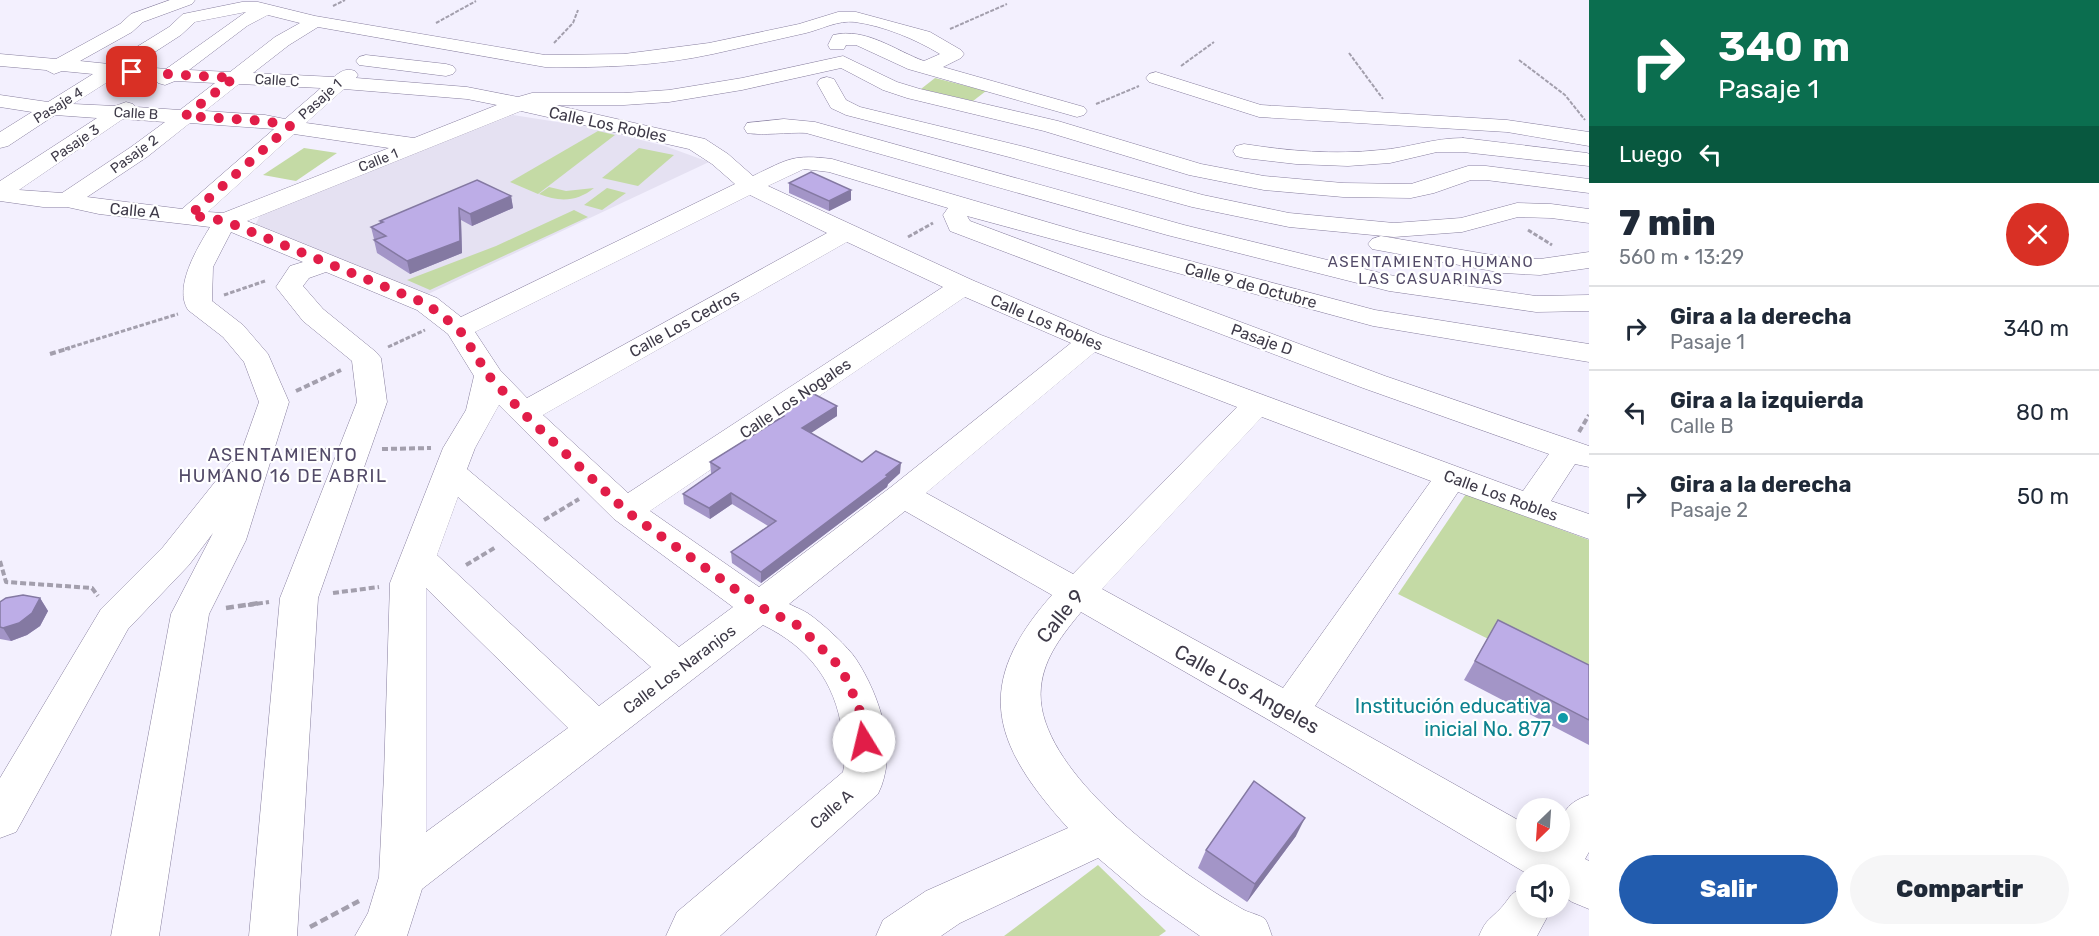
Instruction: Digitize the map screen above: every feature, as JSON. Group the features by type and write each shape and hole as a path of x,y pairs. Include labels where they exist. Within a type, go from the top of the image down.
{"street":[{"path":"183,16 225,0"},
{"path":"0,100 126,28 137,18 183,16 242,7 266,9 405,38 545,61 580,62 624,60 709,49 804,28 838,17 856,17 923,36 954,54 926,68"},
{"name":"Pasaje 3","path":"0,193 120,113 241,22 266,9"},
{"name":"Pasaje 4","path":"0,141 54,109 112,70 183,16"},
{"name":"Pasaje 2","path":"67,200 139,152 282,40 315,21"},
{"name":"Pasaje 1","path":"200,305 200,267 208,218 290,126 366,61 405,38"},
{"path":"840,39 835,51 843,62 890,86 914,94 1050,126 1197,170 1264,183 1343,190 1410,191 1426,188 1468,173 1486,173 1589,186"},
{"path":"526,96 605,77 695,68 840,39 871,44 926,68 1077,111"},
{"name":"Calle C","path":"0,60 170,75 338,83 526,96"},
{"path":"366,61 461,71"},
{"path":"740,105 827,83 843,62"},
{"path":"526,96 624,99 669,96 742,84 843,62"},
{"path":"1156,78 1259,111 1507,126 1589,140"},
{"path":"827,83 838,104 853,111 1017,152 1200,202 1289,220 1371,243 1492,263 1540,267 1589,260"},
{"path":"526,96 666,114 683,114"},
{"name":"Calle Los Robles","path":"526,96 697,144 720,159 751,186 884,251 1091,341 1589,527"},
{"name":"Calle 1","path":"208,218 414,146 526,96"},
{"name":"Calle B","path":"0,100 54,109 265,121 414,146"},
{"path":"697,144 838,104"},
{"path":"739,132 784,125 807,127 1167,228 1389,283 1536,304 1589,303"},
{"path":"1244,151 1294,157 1364,159 1394,156 1422,146 1445,145 1589,160"},
{"name":"Calle 9 de Octubre","path":"459,329 795,164 804,162 832,166 962,208 1373,318 1589,353"},
{"name":"Calle A","path":"0,193 43,200 67,200 99,207 208,218 427,304 459,329 489,376 523,413 626,511 760,607 799,626 841,668 859,707 867,758 863,781 694,928 690,936"},
{"name":"Pasaje D","path":"962,208 955,215 959,226 1374,382 1579,446"},
{"path":"1289,220 1346,227 1425,229 1462,225 1517,210 1551,211 1589,216"},
{"name":"Calle Los Cedros","path":"523,413 846,233"},
{"path":"288,933 299,598 372,402 366,358 313,315 289,287 299,272 327,263"},
{"name":"Calle Los Nogales","path":"626,511 963,286"},
{"path":"135,936 190,614 228,540 274,402 258,360 233,331 200,305"},
{"name":"Calle Los Naranjos","path":"402,878 760,607 903,495 1091,341"},
{"path":"379,936 388,925 402,878 406,775 408,583 459,448 482,410 489,376"},
{"name":"Calle 9","path":"1233,933 1102,834 1063,790 1038,755 1023,723 1020,694 1025,668 1038,640 1077,594 1258,403"},
{"path":"1530,506 1579,446"},
{"path":"0,818 114,619 176,556 257,452"},
{"path":"450,472 679,669"},
{"path":"1289,711 1451,477"},
{"name":"Calle Los Angeles","path":"903,495 1289,711 1546,864"},
{"path":"418,558 598,730"},
{"path":"1569,864 1589,814"},
{"path":"900,936 943,907 1102,834"},
{"path":"1503,936 1516,926 1521,918"}],"path":[{"path":"405,38 476,1"},
{"path":"923,36 959,26 1007,4"},
{"path":"1519,60 1565,95 1589,125"},
{"path":"884,251 962,208"},
{"path":"1501,213 1554,247"},
{"path":"50,354 200,305 271,279"},
{"path":"0,561 6,582 92,588 114,619"},
{"path":"288,933 402,878"}],"shaded area":[{"path":"513,115 589,127 665,146 709,162 426,295 255,225 261,214"}],"green space":[{"path":"935,78 986,91 973,101 921,89"},
{"path":"598,131 615,135 538,194 510,182"},
{"path":"304,148 337,153 296,181 263,175"},
{"path":"639,148 674,155 638,186 602,178"},
{"path":"549,187 566,191 594,188 581,196 568,199 539,194"},
{"path":"607,188 626,193 602,210 584,205"},
{"path":"574,210 588,217 430,290 407,280 496,246"},
{"path":"1466,494 1589,540 1589,689 1398,594"},
{"path":"1098,865 1166,931 1159,936 1004,936"}],"building":[{"path":"811,172 851,190 829,201 789,183"},
{"path":"477,180 511,196 470,214 459,208 460,241 407,261 374,240 386,236 371,227 383,222 380,221"},
{"path":"812,393 837,406 802,428 862,462 876,451 901,463 886,475 888,476 761,572 731,552 776,521 731,493 709,508 683,494 720,468 710,462 784,416 781,414"},
{"path":"23,595 40,598 32,613 19,623 0,627 0,602 6,598"},
{"path":"1498,620 1589,665 1589,720 1475,661"},
{"path":"1254,781 1305,818 1255,884 1206,850"}],"place":[{"name":"Institución educativa inicial No. 877","path":"1563,718"}],"district":[{"name":"ASENTAMIENTO HUMANO LAS CASUARINAS","path":"1431,270"},
{"name":"ASENTAMIENTO HUMANO 16 DE ABRIL","path":"283,465"}],"route":[{"path":"132,72 234,78 185,116 265,121 290,126 190,215 225,221 427,304 459,329 489,376 523,413 626,511 760,607 799,626 841,668 859,707 864,741"}]}
